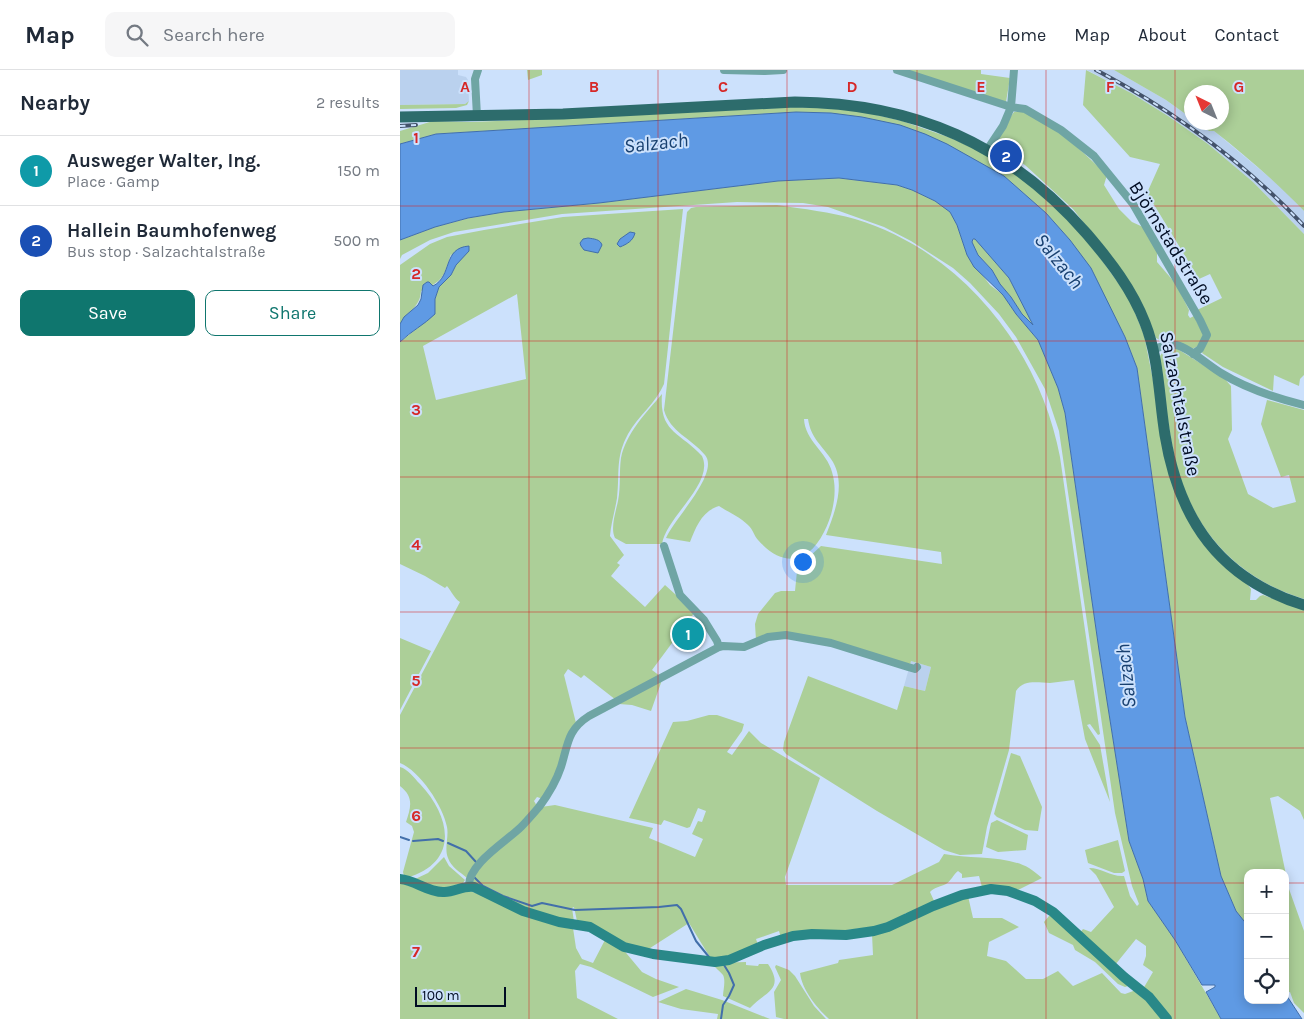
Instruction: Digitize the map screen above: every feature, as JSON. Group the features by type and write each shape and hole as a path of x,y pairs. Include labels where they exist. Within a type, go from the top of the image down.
{"main road":[{"name":"Salzachtalstraße","path":"400,117 563,114 822,102 877,109 905,115 959,136 987,150 1029,178 1055,200 1101,251 1117,272 1138,306 1153,350 1171,465 1183,501 1196,525 1216,551 1247,579 1266,590 1304,605"}],"street":[{"path":"477,116 475,79 478,70"},
{"path":"724,70 765,72 784,70"},
{"name":"Björnstadstraße","path":"898,70 1011,107 1025,109 1054,126 1094,156 1133,204 1200,320 1207,335 1200,349 1192,354"},
{"path":"987,150 1003,126 1011,107 1014,70"},
{"path":"1153,350 1174,344 1185,348 1222,374 1249,388 1280,400 1304,405"},
{"path":"664,546 680,595 704,620 719,647"},
{"path":"469,886 474,871 485,858 521,827 545,800 560,768 569,738 578,725 589,716 719,647 744,648 768,637 786,635 831,643 908,667 917,668"},
{"path":"400,879 442,892 469,886 523,911 552,920 590,927 624,947 653,954 715,962 729,960 764,944 793,936 812,934 846,935 874,931 888,927 962,895 991,890 1008,891 1034,901 1053,912 1124,977 1149,997 1167,1019"}],"shaded area":[{"path":"400,70 458,70 458,75 466,77 468,80 469,101 465,104 400,105"},
{"path":"1087,70 1114,70 1166,100 1184,113 1184,127 1168,116 1131,93"},
{"path":"1188,130 1214,131 1282,188 1304,211 1304,234 1253,182 1208,144"},
{"path":"911,661 931,667 925,691 904,686"}],"green space":[{"path":"527,70 542,70 542,75 528,80"},
{"path":"905,70 981,70 981,74 1010,78 1006,102"},
{"path":"1086,70 1131,93 1168,116 1184,127 1184,130 1188,130 1208,144 1253,182 1304,234 1304,375 1300,379 1299,386 1274,375 1273,391 1223,367 1202,353 1206,344 1197,310 1222,298 1210,274 1199,279 1147,193 1160,164 1130,157 1083,105"},
{"path":"1114,70 1304,70 1304,211 1238,150 1214,131 1208,130 1229,130 1229,85 1184,85 1184,113 1166,100"},
{"path":"469,101 467,105 456,108 400,109 400,105 465,104"},
{"path":"795,107 831,108 864,112 902,121 951,138 994,158 1037,189 1088,241 1129,298 1144,335 1176,495 1251,589 1250,600 1256,600 1263,595 1304,610 1304,820 1300,811 1278,796 1270,798 1285,869 1244,869 1244,921 1236,911 1221,876 1185,717 1137,368 1125,337 1070,240 1046,213 1004,176 831,113 796,112 436,134 400,144 400,131 433,121 471,122"},
{"path":"1020,111 1031,114 1054,128 1107,175 1104,185 1119,209 1132,222 1143,227 1157,251 1157,262 1176,284 1189,310 1188,315 1190,318 1194,316 1204,336 1198,346 1192,349 1156,338 1120,269 1073,209 1025,165 995,146 1008,120 1014,112"},
{"path":"839,178 897,185 935,201 950,212 957,225 967,255 990,285 1003,295 1038,340 1058,388 1065,413 1129,841 1143,879 1148,901 1175,940 1221,1019 1172,1019 1143,989 1153,972 1143,965 1146,956 1146,946 1136,939 1115,965 1079,934 1083,929 1091,932 1114,907 1096,875 1089,868 1124,876 1130,896 1137,906 1139,904 1132,886 1115,813 1059,431 1045,389 1016,337 999,314 970,283 953,268 911,241 884,227 828,207 803,203 737,202 562,214 454,232 430,240 402,255 400,259 400,240 435,227 469,218 504,212 599,203 778,181"},
{"path":"777,205 855,219 894,234 929,255 962,280 990,310 1015,343 1035,379 1050,417 1060,457 1100,734 1098,735 1090,724 1087,725 1100,745 1110,802 1085,739 1074,680 1027,683 1016,691 1009,750 987,827 982,854 960,855 944,850 877,811 786,754 783,750 784,742 808,676 897,710 904,686 925,691 931,667 911,661 910,665 819,637 756,640 755,624 758,614 775,593 795,591 798,561 810,556 821,546 942,564 941,552 826,535 836,507 839,487 838,477 831,459 814,436 808,419 804,419 805,427 826,458 832,472 835,487 834,503 827,525 818,543 810,551 803,556 794,558 777,555 767,549 755,537 751,528 745,522 719,506 713,508 704,516 697,525 690,542 666,538 701,484 708,463 705,455 671,424 664,410 687,212 691,208 696,207"},
{"path":"683,209 664,384 661,391 632,427 621,451 617,498 610,536 624,555 617,563 620,565 611,576 645,607 665,585 695,612 652,670 660,676 616,700 584,675 581,678 568,669 564,675 576,723 556,774 543,799 537,797 534,801 537,806 467,878 453,867 449,861 446,851 447,827 436,800 423,781 408,767 400,763 400,715 460,602 447,586 445,588 400,564 400,342 435,314 435,299 439,287 451,275 456,265 451,254 442,277 421,291 416,305 400,324 400,265 430,244 447,237 563,217","holes":["517,294 526,379 436,400 423,346"]},
{"path":"975,238 1009,278 1034,325 1022,314 992,270 978,255 972,242"},
{"path":"1176,348 1224,378 1231,386 1232,430 1228,439 1248,494 1273,508 1296,502 1289,475 1281,477 1261,424 1267,400 1304,410 1304,599 1280,590 1259,579 1239,565 1207,531 1194,510 1184,488 1173,451 1160,361 1160,356 1164,350"},
{"path":"662,394 664,417 668,424 673,431 702,456 704,466 702,477 696,489 665,534 662,544 626,544 615,538 613,529 619,495 621,458 632,432"},
{"path":"400,638 431,651 400,710"},
{"path":"662,680 651,711 632,705 619,704"},
{"path":"709,715 717,715 744,724 742,731 727,752 732,755 749,731 761,743 820,778 785,877 786,885 892,885 939,862 944,854 1010,861 1029,868 1042,878 1016,891 982,887 979,876 962,878 962,874 958,871 948,883 930,892 935,903 913,913 905,913 906,916 888,925 781,938 779,931 756,939 758,945 734,956 711,959 689,923 647,950 636,949 577,921 574,907 572,908 574,922 536,913 473,882 474,874 480,865 541,807 555,805 653,828 649,838 695,857 703,839 692,834 698,821 702,822 706,811 698,808 690,827 687,828 664,820 661,825 629,818 673,722 687,721"},
{"path":"1011,753 1020,756 1042,807 1038,831 1025,830 994,814"},
{"path":"400,767 411,774 431,797 444,825 445,838 442,851 435,862 423,871 406,878 403,872 414,832 412,826 406,822 410,803 408,794 400,786"},
{"path":"997,820 1028,835 1026,850 998,852 986,847 991,823"},
{"path":"1118,840 1125,871 1114,873 1088,863 1085,850"},
{"path":"444,857 449,866 465,880 463,883 444,891 413,880 428,873"},
{"path":"400,881 426,892 470,891 573,928 576,948 582,959 593,963 606,938 622,948 642,972 679,987 653,997 591,967 580,964 575,971 577,998 618,1019 400,1019"},
{"path":"1289,889 1304,931 1304,1013 1294,1003 1290,992"},
{"path":"968,896 973,918 1002,918 1019,927 989,942 987,956 1006,961 1026,979 1043,979 1058,971 1073,986 1102,973 1121,993 1125,994 1136,990 1164,1019 829,1019 807,992 800,973 838,963 839,960 873,955 872,934"},
{"path":"1052,915 1128,986 1125,987 1118,984 1095,962 1075,950 1073,945 1049,933 1044,922"},
{"path":"746,962 746,965 758,966 759,964 768,964 775,979 771,989 750,1008 723,996 724,977 712,963"},
{"path":"776,965 789,970 795,976 814,1006 826,1019 784,1019 776,1017 774,992 781,980 775,967"},
{"path":"686,989 722,1000 770,1019 717,1019 718,1014 681,1009 658,1002"}],"water":[{"name":"Salzach","path":"796,112 831,113 900,125 947,144 1004,176 1046,213 1091,268 1125,337 1137,368 1185,717 1221,876 1236,911 1244,921 1244,1004 1289,1004 1289,999 1302,1019 1221,1019 1206,992 1215,987 1215,985 1202,985 1175,940 1148,901 1143,879 1129,841 1065,413 1058,388 1038,340 1003,295 974,267 967,255 957,225 950,212 935,201 897,185 839,178 778,181 599,203 504,212 468,218 435,227 400,240 400,144 436,134","holes":["973,239 1009,278 1033,325 1022,314 992,270 978,255 972,242"]},
{"path":"630,232 635,233 633,238 620,247 617,244 620,239"},
{"path":"588,238 601,243 602,245 598,253 584,250 581,246 580,243 583,239"},
{"path":"469,246 469,251 456,265 451,275 439,287 435,299 435,314 400,342 400,324 404,317 418,305 423,285 429,282 433,286 439,281 455,252"}],"waterway":[{"path":"400,837 409,840"},
{"path":"413,841 438,839 443,841"},
{"path":"448,843 466,851 476,862"},
{"path":"474,877 483,886 503,896 532,906 542,903 575,910 677,905 681,909 696,941 709,957"},
{"path":"721,1019 723,1005 734,985 724,965"}],"railway":[{"path":"1096,70 1153,103 1207,139 1257,180 1304,226"},
{"path":"400,126 416,125"}],"place":[{"name":"Hallein Baumhofenweg","path":"1006,156"},
{"name":"Ausweger Walter, Ing.","path":"688,634"}]}
